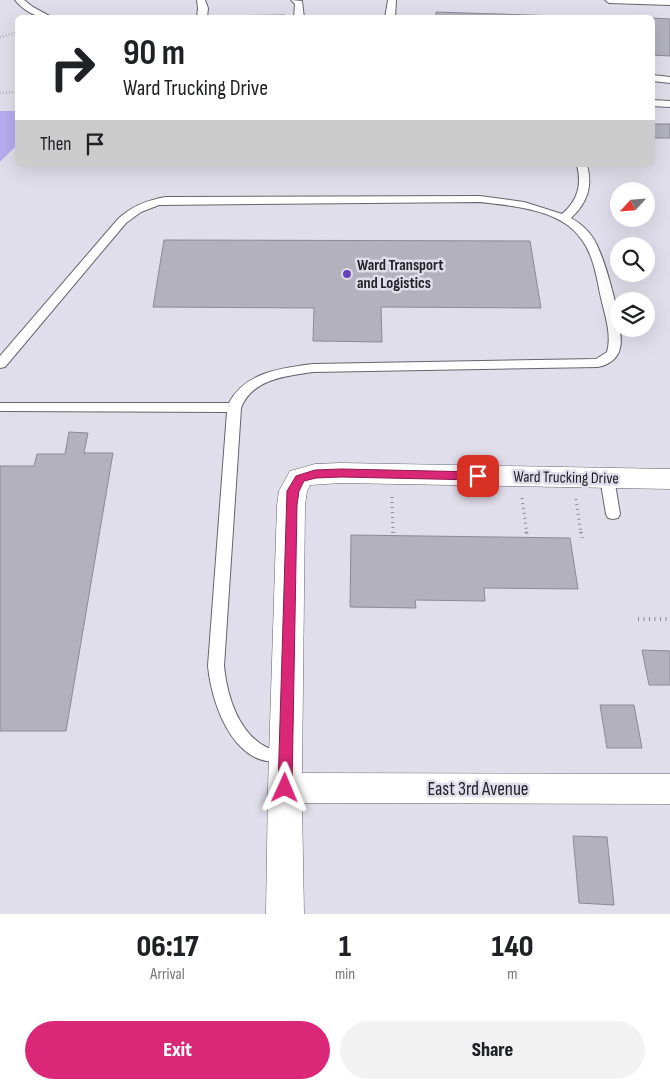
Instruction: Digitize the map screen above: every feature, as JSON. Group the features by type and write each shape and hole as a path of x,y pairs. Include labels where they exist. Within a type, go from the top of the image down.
{"street":[{"name":"Ward Trucking Drive","path":"285,914 285,788 291,505 293,491 300,478 315,474 341,473 670,479"},
{"name":"East 3rd Avenue","path":"285,788 670,789"}],"lane":[{"path":"19,0 30,9 43,15"},
{"path":"201,0 202,15"},
{"path":"294,0 299,3 299,15"},
{"path":"390,15 392,0"},
{"path":"609,0 670,2"},
{"path":"655,78 670,80"},
{"path":"655,103 670,104"},
{"path":"563,219 578,205 584,192 586,183 582,167"},
{"path":"0,364 122,221 134,210 148,203 166,200 480,199 547,211 578,227 587,238 594,251 615,334 615,349 609,358 598,363 313,368 273,376 254,384 241,394 234,408 216,666 218,688 224,707 234,724 255,748 267,755 286,753"},
{"path":"0,407 234,408"},
{"path":"607,478 613,514"}],"path":[{"path":"0,37 15,33"},
{"path":"0,93 15,92"},
{"path":"392,497 393,536"},
{"path":"522,498 527,537"},
{"path":"576,498 582,538"},
{"path":"638,619 670,619"}],"shaded area":[{"path":"0,111 15,111 15,147 0,162"}],"building":[{"path":"436,12 528,15 436,15"},
{"path":"655,18 670,19 670,56 655,55"},
{"path":"655,124 670,124 670,138 655,138"},
{"name":"Ward Transport and Logistics","path":"164,240 530,241 541,308 381,307 382,342 313,341 314,308 153,307"},
{"path":"69,432 88,433 84,453 113,453 66,731 0,731 0,466 34,466 37,454 65,454"},
{"path":"351,535 570,538 578,589 484,588 485,601 415,600 416,608 350,607"},
{"path":"642,650 670,651 670,685 649,685"},
{"path":"600,705 634,705 642,748 607,748"},
{"path":"573,836 607,837 614,905 579,903"}],"place":[{"name":"Ward Transport and Logistics","path":"347,274"}],"route":[{"path":"285,788 291,505 293,491 300,478 315,474 341,473 478,476"}]}
